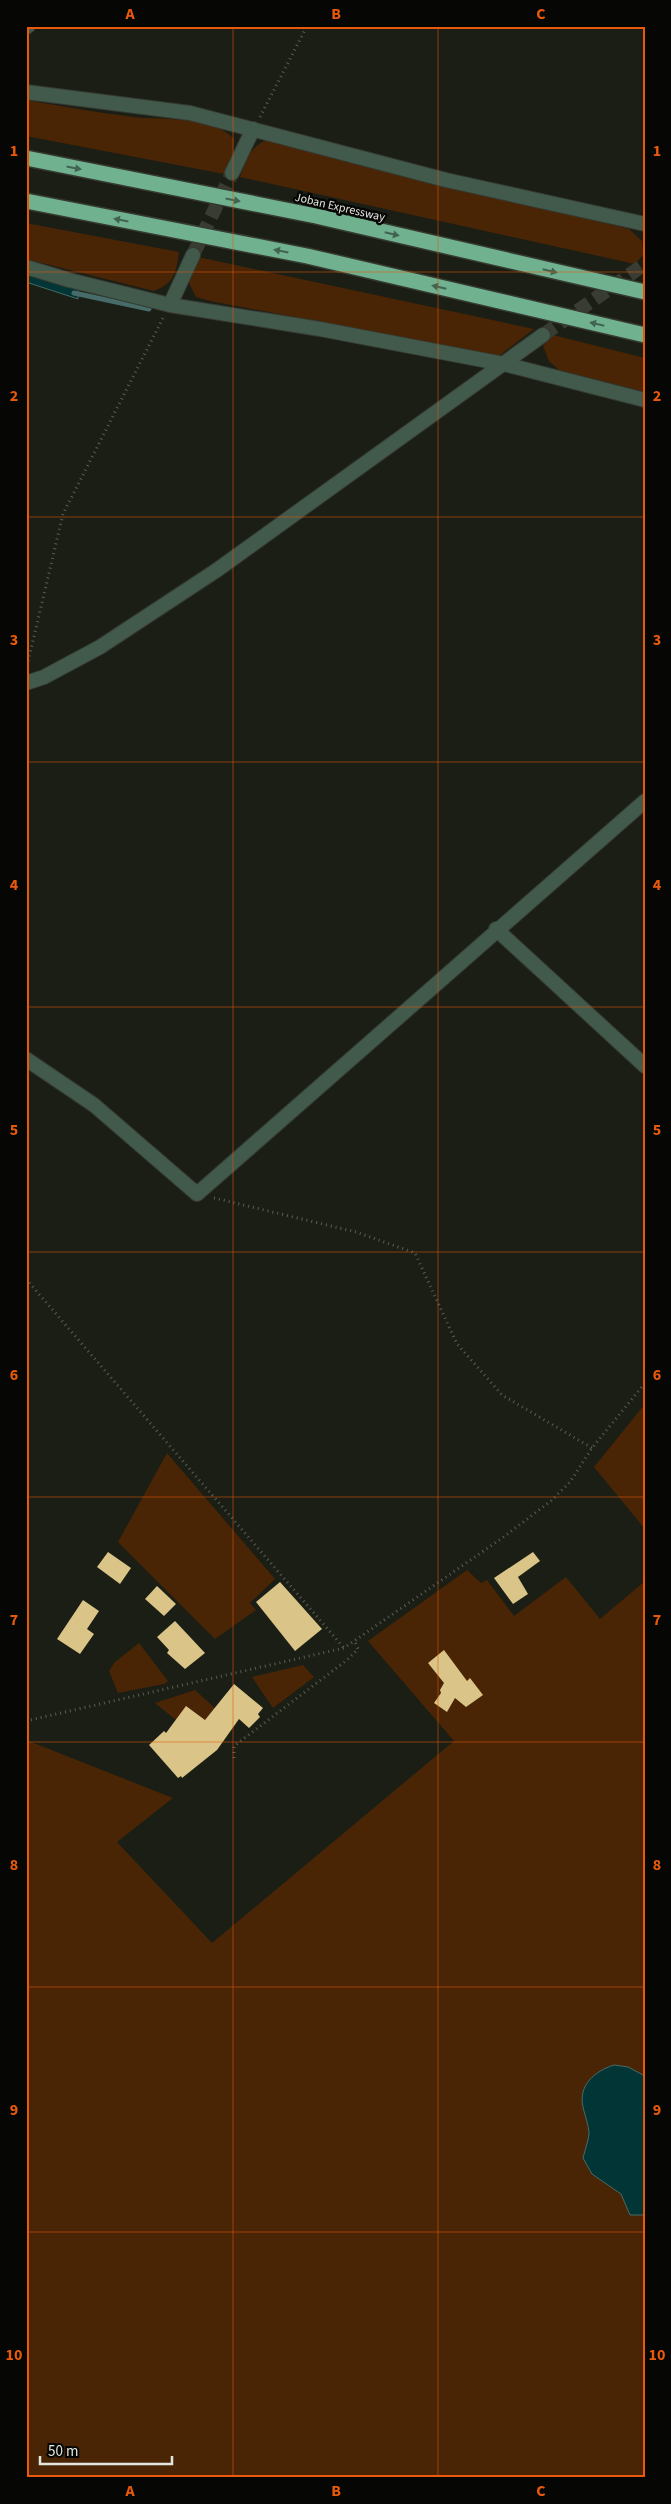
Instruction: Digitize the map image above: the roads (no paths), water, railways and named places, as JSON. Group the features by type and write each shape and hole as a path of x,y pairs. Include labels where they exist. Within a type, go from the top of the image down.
{"highway":[{"name":"Joban Expressway","path":"26,158 316,216 645,292"},
{"path":"26,201 307,256 645,335"}],"street":[{"path":"26,92 190,113 446,180 645,224"},
{"path":"232,173 253,128"},
{"path":"170,305 193,255"},
{"path":"26,267 170,305 320,329 504,364 645,400"},
{"path":"26,683 44,677 100,647 217,570 543,335"},
{"path":"26,1059 94,1105 196,1194 645,800"},
{"path":"496,929 645,1066"}],"water":[{"path":"26,272 78,289 78,299 26,282"},
{"path":"614,2065 628,2067 645,2076 645,2215 630,2215 621,2194 592,2174 583,2158 589,2134 583,2107 583,2092 595,2075"}],"waterway":[{"path":"74,293 149,309"}],"tunnel":[{"path":"193,255 232,173"},
{"path":"543,335 645,264"}]}
